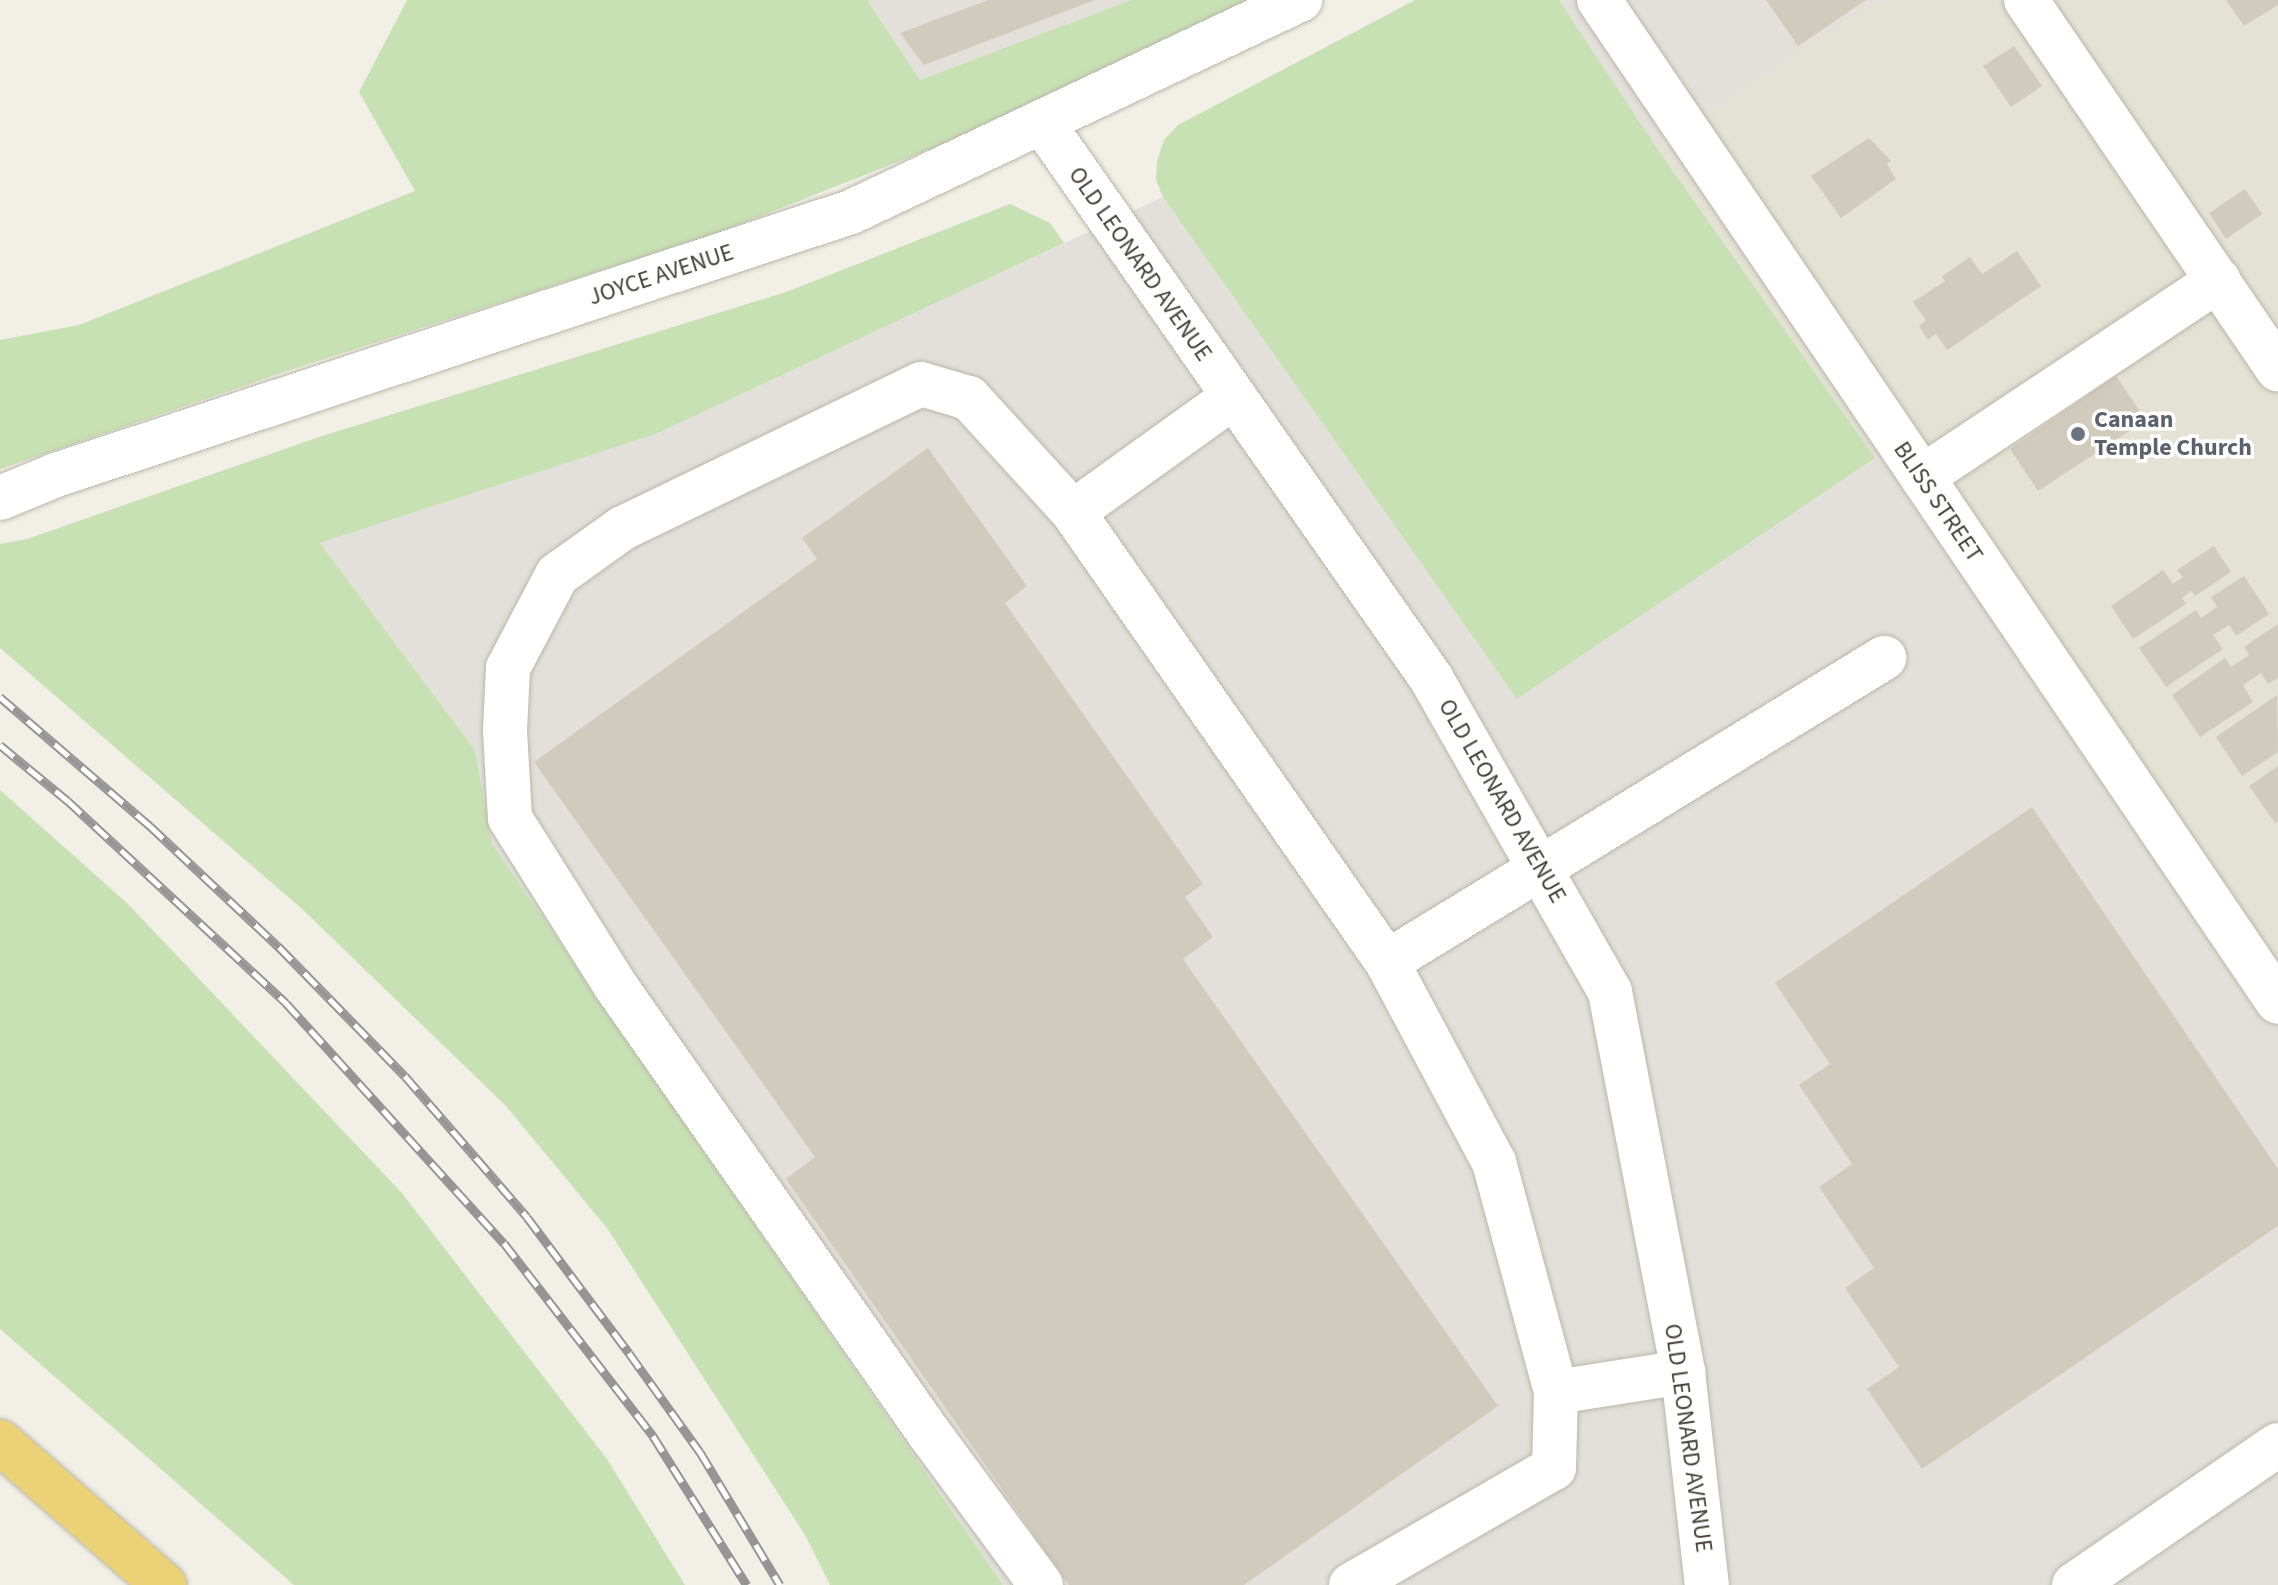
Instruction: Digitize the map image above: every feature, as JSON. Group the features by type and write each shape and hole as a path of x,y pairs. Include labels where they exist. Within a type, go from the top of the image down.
{"highway":[{"path":"0,1442 164,1585"}],"street":[{"name":"JOYCE AVENUE","path":"0,498 56,475 851,212 1300,0"},
{"name":"BLISS STREET","path":"1599,0 2278,1002"},
{"path":"2026,0 2278,369"},
{"name":"OLD LEONARD AVENUE","path":"1042,122 1431,678 1610,992 1683,1372 1707,1585"},
{"path":"1922,477 2218,280"},
{"path":"1041,1585 922,1424 615,985 510,818 505,730 508,668 557,575 623,528 921,384 969,398 1073,512 1387,962 1494,1162 1556,1392 1554,1468 1351,1585"},
{"path":"1073,512 1233,397"},
{"path":"1387,962 1884,658"},
{"path":"1556,1392 1683,1372"},
{"path":"2074,1585 2278,1445"}],"shaded area":[{"path":"867,0 1131,0 920,80"},
{"path":"1559,0 1879,0 1656,147"},
{"path":"1879,0 2278,0 2278,1009 1900,441 1875,458 1656,147"},
{"path":"1163,197 1517,698 1900,441 2278,1009 2278,1585 1003,1585 492,844 475,750 320,543 656,434"}],"green space":[{"path":"407,0 867,0 920,80 1131,0 1255,0 958,138 715,234 302,366 0,469 0,340 79,325 415,191 359,92"},
{"path":"1415,0 1559,0 1656,147 1875,458 1517,699 1163,197 1156,180 1157,161 1164,140 1178,125"},
{"path":"1010,204 1050,223 1064,243 656,434 320,543 475,750 492,844 1003,1585 830,1585 805,1535 607,1228 505,1105 301,908 0,648 0,544 27,539 319,437 786,292"},
{"path":"0,790 128,904 401,1192 607,1459 685,1585 294,1585 0,1329"}],"building":[{"path":"988,0 1095,0 924,65 900,33"},
{"path":"1766,0 1866,0 1798,46"},
{"path":"2226,0 2278,0 2278,5 2244,26"},
{"path":"2014,46 2042,86 2011,107 1983,66"},
{"path":"1869,138 1891,161 1887,164 1896,179 1841,218 1811,176"},
{"path":"2245,189 2262,214 2226,239 2209,213"},
{"path":"2017,251 2041,286 1947,350 1936,334 1928,340 1919,326 1926,320 1913,302 1945,281 1942,276 1970,257 1982,274"},
{"name":"Canaan Temple Church","path":"2116,376 2146,420 2038,491 2010,449"},
{"path":"928,448 1027,586 1005,603 1203,884 1185,897 1213,937 1183,959 1498,1406 1244,1585 1069,1585 786,1179 815,1157 534,762 817,559 802,538"},
{"path":"2214,546 2231,572 2195,596 2191,591 2182,598 2186,604 2133,639 2111,606 2163,570 2173,584 2183,577 2177,570"},
{"path":"2244,576 2269,614 2236,636 2229,625 2213,635 2223,649 2166,687 2139,648 2196,610 2201,618 2217,607 2211,597"},
{"path":"2278,624 2278,678 2268,684 2261,673 2243,685 2253,702 2200,737 2172,695 2225,658 2231,667 2249,655 2244,647"},
{"path":"2277,695 2278,752 2242,776 2216,737"},
{"path":"2278,766 2278,821 2275,823 2249,786"},
{"path":"2032,807 2278,1169 2278,1226 1922,1469 1867,1389 1899,1367 1845,1288 1874,1268 1819,1187 1852,1164 1799,1085 1830,1064 1775,983"}],"railway":[{"path":"0,697 150,826 279,947 405,1076 527,1217 629,1353 700,1452 780,1585"},
{"path":"0,745 68,801 286,1003 504,1243 653,1436 747,1585"}],"place":[{"name":"Canaan Temple Church","path":"2078,434"}]}
